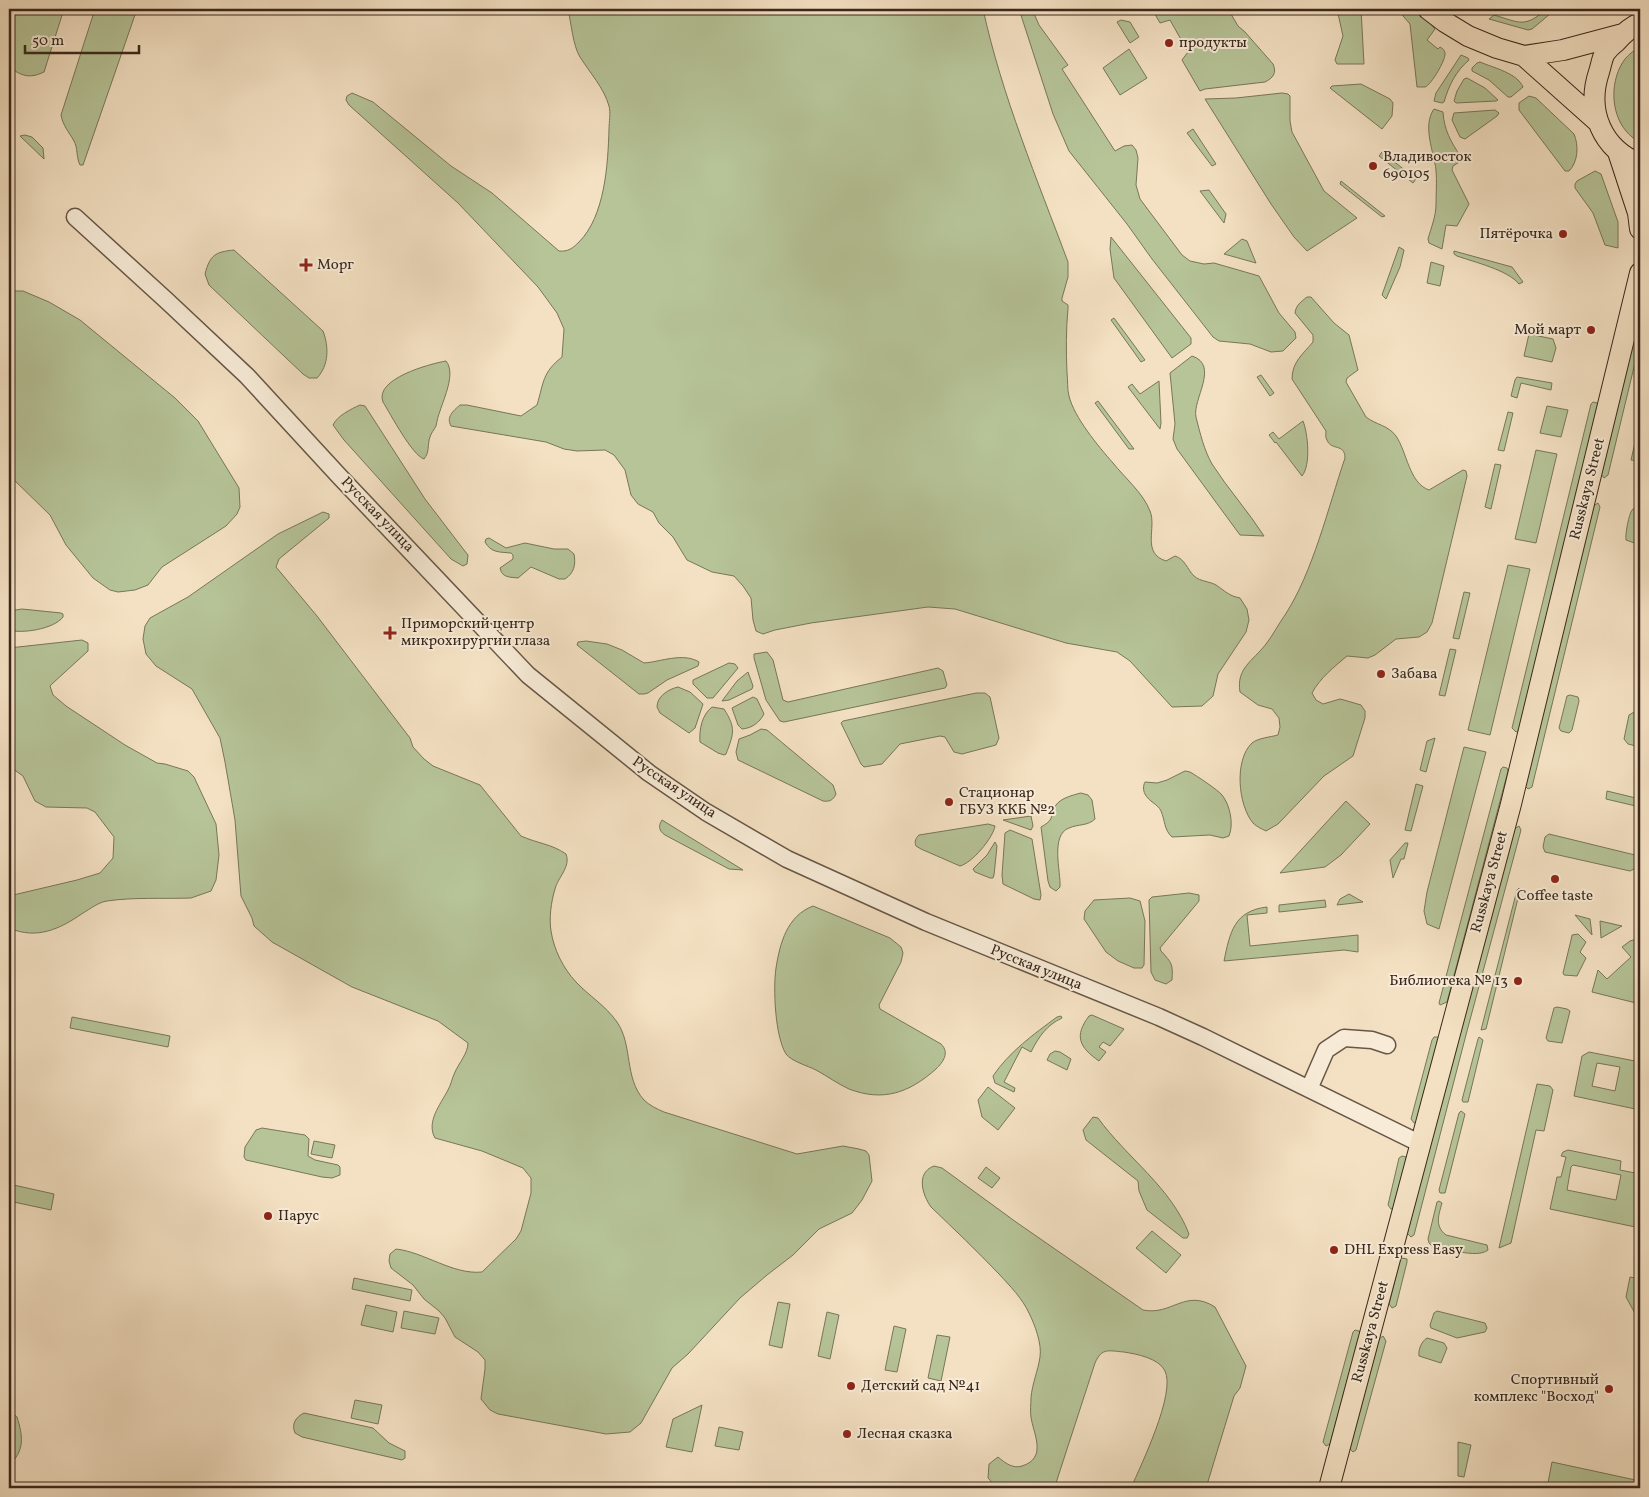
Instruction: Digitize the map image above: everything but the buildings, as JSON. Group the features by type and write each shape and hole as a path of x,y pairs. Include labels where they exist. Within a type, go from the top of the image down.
{"main road":[{"path":"1428,9 1468,36 1497,48 1524,56 1598,122"},
{"path":"1640,23 1623,34 1605,54 1596,80 1594,103 1598,122 1609,142 1629,160 1640,164"},
{"path":"1524,56 1563,50 1623,34"},
{"path":"1618,152 1638,213 1640,229"},
{"name":"Russkaya Street","path":"1329,1488 1513,796 1640,273"}],"street":[{"name":"Русская улица","path":"75,217 247,376 528,675 645,770 706,812 787,859 926,922 1159,1017 1223,1046 1421,1144"},
{"path":"1309,1089 1326,1050 1344,1038 1372,1040 1387,1045"}],"green space":[{"path":"9,9 64,9 44,72 26,76 9,67"},
{"path":"95,9 137,9 83,165 80,165 75,144 61,115"},
{"path":"568,9 983,9 1010,105 1068,262 1068,277 1062,301 1068,305 1068,390 1072,404 1081,422 1094,440 1147,504 1152,518 1152,546 1158,557 1166,561 1175,556 1178,557 1194,576 1216,585 1230,595 1240,598 1247,609 1249,620 1246,632 1218,674 1213,696 1202,706 1172,707 1130,661 1117,652 1066,643 955,609 928,607 811,623 763,634 756,631 751,598 743,586 734,576 712,572 687,560 673,537 659,523 653,512 638,504 631,495 625,470 614,455 605,450 577,451 564,449 546,442 451,426 450,417 460,405 521,416 537,405 547,373 562,357 564,329 557,313 538,287 458,203 349,105 346,100 347,96 352,93 373,102 451,166 492,193 559,251 568,250 577,244 588,231 600,204 608,158 610,115 604,93 578,52"},
{"path":"1019,9 1032,9 1039,25 1068,65 1062,69 1115,151 1124,146 1132,145 1136,150 1138,158 1136,185 1140,199 1182,255 1190,261 1204,264 1214,263 1259,276 1279,313 1295,332 1296,338 1283,351 1271,352 1250,344 1219,341 1213,337 1152,259 1127,224 1069,151 1053,114"},
{"path":"1152,9 1228,9 1238,26 1273,64 1274,75 1265,82 1200,91 1182,60 1188,52 1170,20 1160,23"},
{"path":"1337,9 1361,9 1364,64 1337,64 1335,60 1343,36"},
{"path":"1397,9 1414,11 1423,16 1435,29 1427,40 1445,52 1438,72 1425,87 1417,87 1410,24"},
{"path":"1547,9 1556,9 1532,29 1528,30 1489,19 1494,15 1522,22 1533,19"},
{"path":"1121,20 1130,22 1139,37 1130,43 1117,22"},
{"path":"1640,46 1640,144 1628,133 1621,123 1617,115 1614,95 1620,67 1627,57"},
{"path":"1129,49 1147,78 1120,95 1103,68"},
{"path":"1461,55 1469,60 1454,79 1444,102 1434,101 1436,93"},
{"path":"1480,62 1516,78 1523,87 1511,97 1508,97 1489,80 1472,71 1472,68"},
{"path":"1467,78 1485,88 1498,100 1456,103 1454,101 1457,91 1464,79"},
{"path":"1361,84 1390,99 1393,103 1392,116 1382,129 1330,88 1332,86"},
{"path":"1282,93 1290,96 1292,132 1324,191 1357,218 1307,251 1294,237 1271,204 1205,99"},
{"path":"1529,96 1536,98 1574,134 1577,154 1569,171 1565,171 1519,110 1519,103"},
{"path":"1434,109 1443,112 1449,136 1461,157 1461,161 1453,166 1452,170 1469,204 1457,226 1446,225 1442,249 1429,243 1428,239 1436,205 1436,170 1429,131 1429,123"},
{"path":"1495,110 1499,113 1497,116 1465,139 1460,137 1452,120 1454,113"},
{"path":"1193,129 1216,164 1212,166 1187,133"},
{"path":"20,136 32,137 43,148 44,159"},
{"path":"1382,152 1416,179 1413,183 1379,156"},
{"path":"1595,171 1601,174 1618,222 1618,248 1605,245 1593,213 1575,188 1577,181"},
{"path":"1341,181 1385,216 1382,217 1340,184"},
{"path":"1209,190 1226,214 1224,223 1200,191"},
{"path":"1111,237 1191,338 1191,344 1172,358 1114,278 1110,249"},
{"path":"1242,239 1247,241 1256,263 1224,254"},
{"path":"1399,247 1404,250 1400,267 1386,299 1382,295"},
{"path":"234,250 323,331 327,356 324,367 317,378 309,378 303,374 209,285 205,274 211,259 218,253"},
{"path":"1454,251 1512,267 1523,282 1519,284 1499,271 1457,256 1454,254"},
{"path":"1431,262 1444,266 1440,286 1427,283"},
{"path":"9,291 23,291 49,302 80,320 175,398 198,421 239,488 240,507 237,514 226,526 162,567 148,585 135,590 118,592 110,590 93,578 66,545 50,515 9,475"},
{"path":"1307,297 1311,297 1334,323 1349,335 1358,370 1347,378 1346,382 1366,417 1393,432 1396,436 1417,481 1429,490 1463,470 1466,471 1467,476 1432,623 1427,632 1419,637 1396,639 1368,658 1347,656 1319,682 1312,693 1316,700 1323,704 1340,699 1361,705 1365,711 1365,718 1353,756 1324,776 1278,824 1266,831 1253,823 1248,815 1241,794 1240,771 1242,760 1252,743 1278,735 1280,727 1279,718 1272,709 1258,705 1240,692 1239,684 1243,671 1269,641 1295,598 1304,579 1345,458 1343,450 1329,443 1326,438 1326,431 1292,379 1296,363 1313,342 1313,335 1295,313 1301,302"},
{"path":"1114,318 1145,360 1141,362 1111,320"},
{"path":"1639,333 1640,342 1608,475 1604,478 1601,474 1634,336"},
{"path":"1529,334 1553,339 1556,348 1552,362 1524,356"},
{"path":"1192,356 1200,361 1204,367 1205,375 1196,417 1207,453 1218,473 1264,536 1240,535 1177,449 1173,439 1175,424 1170,373"},
{"path":"446,361 449,366 450,379 424,459 419,456 402,434 383,402 382,394 387,386 405,374 428,365"},
{"path":"1261,375 1274,393 1270,396 1257,377"},
{"path":"1517,377 1552,383 1551,390 1521,383 1517,398 1511,396"},
{"path":"1159,381 1160,429 1128,387 1132,384 1140,394"},
{"path":"1098,401 1134,449 1129,449 1095,403"},
{"path":"1593,402 1597,403 1598,406 1519,730 1516,732 1512,728"},
{"path":"360,405 365,406 425,499 468,555 467,564 463,566 451,559 344,440 333,425 341,416"},
{"path":"1547,406 1568,410 1561,437 1540,433"},
{"path":"1508,412 1513,413 1504,451 1498,450"},
{"path":"1303,421 1308,457 1302,476 1269,435 1273,432 1279,439"},
{"path":"1640,421 1639,461 1631,460"},
{"path":"1536,450 1557,454 1536,543 1515,539"},
{"path":"1495,464 1501,465 1491,509 1485,507"},
{"path":"1598,503 1600,507 1532,787 1528,789 1525,786 1593,506"},
{"path":"1640,507 1640,545 1626,540 1626,537 1631,512 1634,508"},
{"path":"323,512 329,514 329,518 279,559 276,567 317,616 410,738 413,747 424,759 433,766 480,785 521,836 566,854 566,868 552,899 550,926 554,945 571,977 617,1022 625,1041 634,1082 644,1100 664,1112 797,1154 843,1146 866,1151 869,1155 872,1181 862,1200 852,1213 819,1229 793,1255 740,1298 688,1354 672,1368 641,1423 630,1432 606,1434 498,1414 490,1410 481,1399 485,1360 478,1352 455,1337 439,1311 424,1299 413,1285 391,1268 390,1254 396,1249 417,1254 460,1270 482,1272 516,1239 521,1231 531,1193 531,1178 523,1168 482,1151 435,1138 432,1126 435,1114 465,1054 468,1043 438,1021 352,987 272,942 254,926 241,896 235,820 220,738 192,689 156,666 146,654 143,639 145,626 150,618 188,597 278,534"},
{"path":"489,538 506,548 525,543 554,549 568,549 574,554 574,568 565,579 559,579 531,567 518,578 507,576 503,574 500,568 513,559 513,555 496,551 487,546 485,542"},
{"path":"1508,565 1530,569 1490,735 1468,730"},
{"path":"1464,592 1470,593 1459,639 1453,638"},
{"path":"22,609 61,613 63,617 53,625 38,630 9,630 9,611"},
{"path":"82,640 88,643 88,651 50,686 53,695 66,706 125,745 157,763 188,771 194,777 216,824 219,855 216,880 211,891 191,898 107,901 98,904 57,928 39,933 29,933 9,928 9,896 100,873 113,858 114,837 95,812 87,808 46,807 35,801 23,776 9,766 9,648"},
{"path":"586,641 607,644 622,650 644,663 671,658 693,659 699,662 698,666 667,680 648,693 639,694 577,645 578,642"},
{"path":"1450,649 1456,650 1445,696 1439,695"},
{"path":"767,652 773,660 783,700 788,702 938,668 943,671 947,685 945,688 784,722 780,721 766,700 754,658 754,654"},
{"path":"729,663 735,664 738,668 713,698 707,698 693,684 693,680"},
{"path":"748,672 753,686 752,689 729,700 722,701 737,681"},
{"path":"678,687 690,692 703,704 695,728 689,733 660,713 657,707 659,700 664,694"},
{"path":"976,693 985,693 990,697 999,738 996,745 962,754 954,752 945,737 940,736 900,744 882,764 864,767 841,723 843,721"},
{"path":"1567,696 1578,697 1579,701 1572,730 1569,733 1561,731 1559,728"},
{"path":"753,697 757,699 764,714 755,724 749,728 742,729 738,725 732,708"},
{"path":"712,707 724,709 731,721 731,741 724,755 700,742 702,723"},
{"path":"1636,711 1640,712 1640,747 1628,744 1624,739 1629,715"},
{"path":"761,729 767,730 833,785 836,794 832,799 823,801 738,760 736,752 739,739"},
{"path":"1435,738 1426,772 1420,770 1427,741"},
{"path":"1464,747 1486,752 1439,929 1427,924 1424,911 1427,892"},
{"path":"1503,767 1507,768 1508,771 1447,1002 1440,1005 1439,1003"},
{"path":"1185,771 1190,772 1222,795 1230,815 1231,826 1229,836 1223,838 1210,835 1172,837 1169,834 1161,811 1147,797 1144,785 1145,782 1157,783 1167,780"},
{"path":"1416,784 1423,786 1411,831 1405,830"},
{"path":"1607,791 1640,799 1640,807 1606,799"},
{"path":"1081,793 1088,795 1092,800 1095,819 1063,832 1058,846 1060,887 1056,891 1050,887 1048,881 1041,827 1051,819 1054,809 1061,800"},
{"path":"1346,801 1370,824 1341,855 1325,867 1280,873"},
{"path":"1031,816 1033,826 1031,830 1003,820"},
{"path":"662,820 743,870 729,869 665,835 661,832 660,828"},
{"path":"988,824 995,826 986,843 976,855 960,866 921,849 915,844 919,835"},
{"path":"1519,826 1521,830 1414,1235 1411,1237 1407,1233 1459,1029 1514,829"},
{"path":"1010,830 1032,839 1041,895 1040,900 1003,884 1005,833"},
{"path":"1549,834 1635,855 1637,860 1634,869 1630,871 1545,852 1543,847 1545,837"},
{"path":"995,842 997,846 994,875 993,878 990,878 975,872 973,869 987,855"},
{"path":"1405,843 1408,843 1404,859 1401,859 1393,878 1390,860"},
{"path":"1519,888 1486,1029 1481,1030 1517,890"},
{"path":"1189,893 1199,895 1199,901 1160,948 1170,961 1172,967 1172,980 1166,984 1155,980 1151,972 1149,900 1152,897"},
{"path":"1349,894 1363,902 1337,905 1340,899"},
{"path":"1130,898 1140,901 1145,921 1144,965 1142,968 1134,968 1118,961 1106,952 1084,919 1085,911 1094,900"},
{"path":"1325,900 1326,907 1279,912 1279,905"},
{"path":"813,906 890,938 901,947 903,953 901,962 879,1005 880,1009 941,1044 945,1051 939,1066 916,1084 895,1093 884,1095 861,1093 845,1087 816,1070 788,1057 786,1054 779,1036 777,1024 775,977 778,959 786,931 791,923 797,916"},
{"path":"1267,907 1267,913 1247,915 1250,946 1358,935 1358,952 1344,950 1224,961 1232,932 1240,918 1256,909"},
{"path":"1575,915 1590,919 1592,935"},
{"path":"1600,921 1622,926 1601,938"},
{"path":"1578,934 1586,942 1580,952 1586,958 1577,976 1564,975 1572,935"},
{"path":"1640,938 1640,1004 1592,992 1598,970 1607,979 1631,957 1622,947 1630,941"},
{"path":"1557,1007 1570,1011 1562,1043 1548,1041 1546,1038 1554,1008"},
{"path":"1092,1015 1124,1029 1110,1046 1103,1042 1099,1047 1106,1052 1099,1061 1083,1046 1080,1035 1084,1023"},
{"path":"1061,1016 1062,1018 1044,1032 1031,1052 1022,1047 1004,1082 1015,1088 1014,1092 995,1083 993,1076 1014,1051 1057,1017"},
{"path":"72,1017 170,1036 168,1047 70,1028"},
{"path":"1434,1037 1439,1037 1417,1123 1414,1123 1411,1119"},
{"path":"1479,1037 1483,1040 1468,1102 1463,1102 1462,1100"},
{"path":"1055,1051 1071,1059 1067,1070 1047,1060 1050,1054"},
{"path":"1589,1052 1640,1062 1640,1110 1574,1096 1582,1056","holes":["1597,1063 1620,1067 1615,1091 1592,1086"]},
{"path":"1537,1084 1550,1086 1553,1090 1544,1131 1536,1130 1511,1243 1499,1248"},
{"path":"988,1087 1015,1108 998,1130 982,1117 978,1100"},
{"path":"1461,1111 1465,1114 1445,1193 1440,1193 1439,1190"},
{"path":"1093,1117 1098,1118 1109,1133 1160,1187 1181,1217 1189,1234 1187,1238 1183,1238 1147,1210 1139,1191 1138,1181 1086,1140 1083,1130"},
{"path":"262,1128 305,1135 309,1139 308,1156 315,1160 338,1165 340,1167 340,1175 332,1178 322,1177 246,1160 244,1157 245,1147 256,1130"},
{"path":"314,1141 335,1145 332,1158 311,1154"},
{"path":"1568,1150 1621,1161 1620,1170 1640,1174 1640,1228 1550,1209 1557,1177 1561,1177 1566,1157 1561,1156 1563,1152","holes":["1573,1165 1621,1175 1616,1200 1567,1190"]},
{"path":"1402,1156 1406,1157 1406,1160 1393,1209 1391,1209 1388,1205 1399,1158"},
{"path":"934,1166 942,1168 1143,1310 1153,1311 1195,1300 1215,1307 1246,1366 1240,1388 1234,1396 1206,1488 1131,1488 1162,1412 1167,1381 1165,1371 1153,1360 1135,1354 1110,1351 1100,1354 1095,1363 1056,1483 1045,1488 997,1488 988,1478 989,1464 998,1457 1015,1467 1030,1462 1035,1457 1037,1445 1031,1408 1032,1393 1040,1357 1039,1341 1029,1313 1016,1292 931,1207 925,1197 922,1185 924,1174"},
{"path":"986,1167 1000,1178 992,1188 978,1178"},
{"path":"9,1184 54,1194 51,1210 9,1201"},
{"path":"1437,1202 1442,1203 1438,1220 1440,1228 1446,1235 1487,1245 1488,1250 1469,1253 1432,1246 1429,1243 1428,1239"},
{"path":"1152,1231 1181,1255 1166,1273 1136,1248"},
{"path":"1402,1258 1407,1259 1407,1262 1396,1306 1392,1308 1389,1304"},
{"path":"1630,1277 1640,1279 1640,1319 1626,1297"},
{"path":"354,1278 412,1290 410,1301 352,1289"},
{"path":"778,1302 790,1304 782,1348 769,1345"},
{"path":"366,1305 397,1312 393,1332 361,1325"},
{"path":"404,1311 439,1318 435,1334 401,1328"},
{"path":"1437,1311 1485,1323 1487,1328 1485,1332 1457,1338 1431,1328 1430,1325 1434,1313"},
{"path":"827,1312 839,1315 830,1359 818,1356"},
{"path":"894,1326 906,1329 897,1372 885,1370"},
{"path":"1355,1330 1359,1331 1360,1334 1330,1444 1326,1446 1323,1442"},
{"path":"937,1335 950,1337 941,1381 928,1378"},
{"path":"1383,1336 1386,1341 1356,1450 1353,1452 1349,1448 1379,1339"},
{"path":"1427,1338 1444,1343 1447,1348 1441,1363 1419,1356 1421,1346"},
{"path":"355,1400 382,1405 378,1424 351,1418"},
{"path":"702,1405 692,1452 666,1447 673,1419"},
{"path":"9,1410 17,1417 21,1431 21,1443 18,1454 9,1465"},
{"path":"304,1413 373,1428 389,1443 405,1451 405,1458 402,1460 302,1437 295,1433 294,1424"},
{"path":"719,1427 743,1432 739,1450 715,1446"},
{"path":"1458,1442 1471,1445 1464,1477 1458,1476"},
{"path":"1552,1462 1640,1481 1640,1488 1615,1488 1613,1485 1601,1488 1547,1488"}],"place":[{"name":"продукты","path":"1169,43"},
{"name":"Владивосток 690105","path":"1373,166"},
{"name":"Пятёрочка","path":"1563,234"},
{"name":"Морг","path":"306,265"},
{"name":"Мой март","path":"1591,330"},
{"name":"Приморский центр микрохирургии глаза","path":"390,633"},
{"name":"Забава","path":"1381,674"},
{"name":"Стационар ГБУЗ ККБ №2","path":"949,802"},
{"name":"Coffee taste","path":"1555,879"},
{"name":"Библиотека № 13","path":"1518,981"},
{"name":"Парус","path":"268,1216"},
{"name":"DHL Express Easy","path":"1334,1250"},
{"name":"Детский сад №41","path":"851,1386"},
{"name":"Спортивный комплекс \"Восход\"","path":"1609,1389"},
{"name":"Лесная сказка","path":"847,1434"}]}
